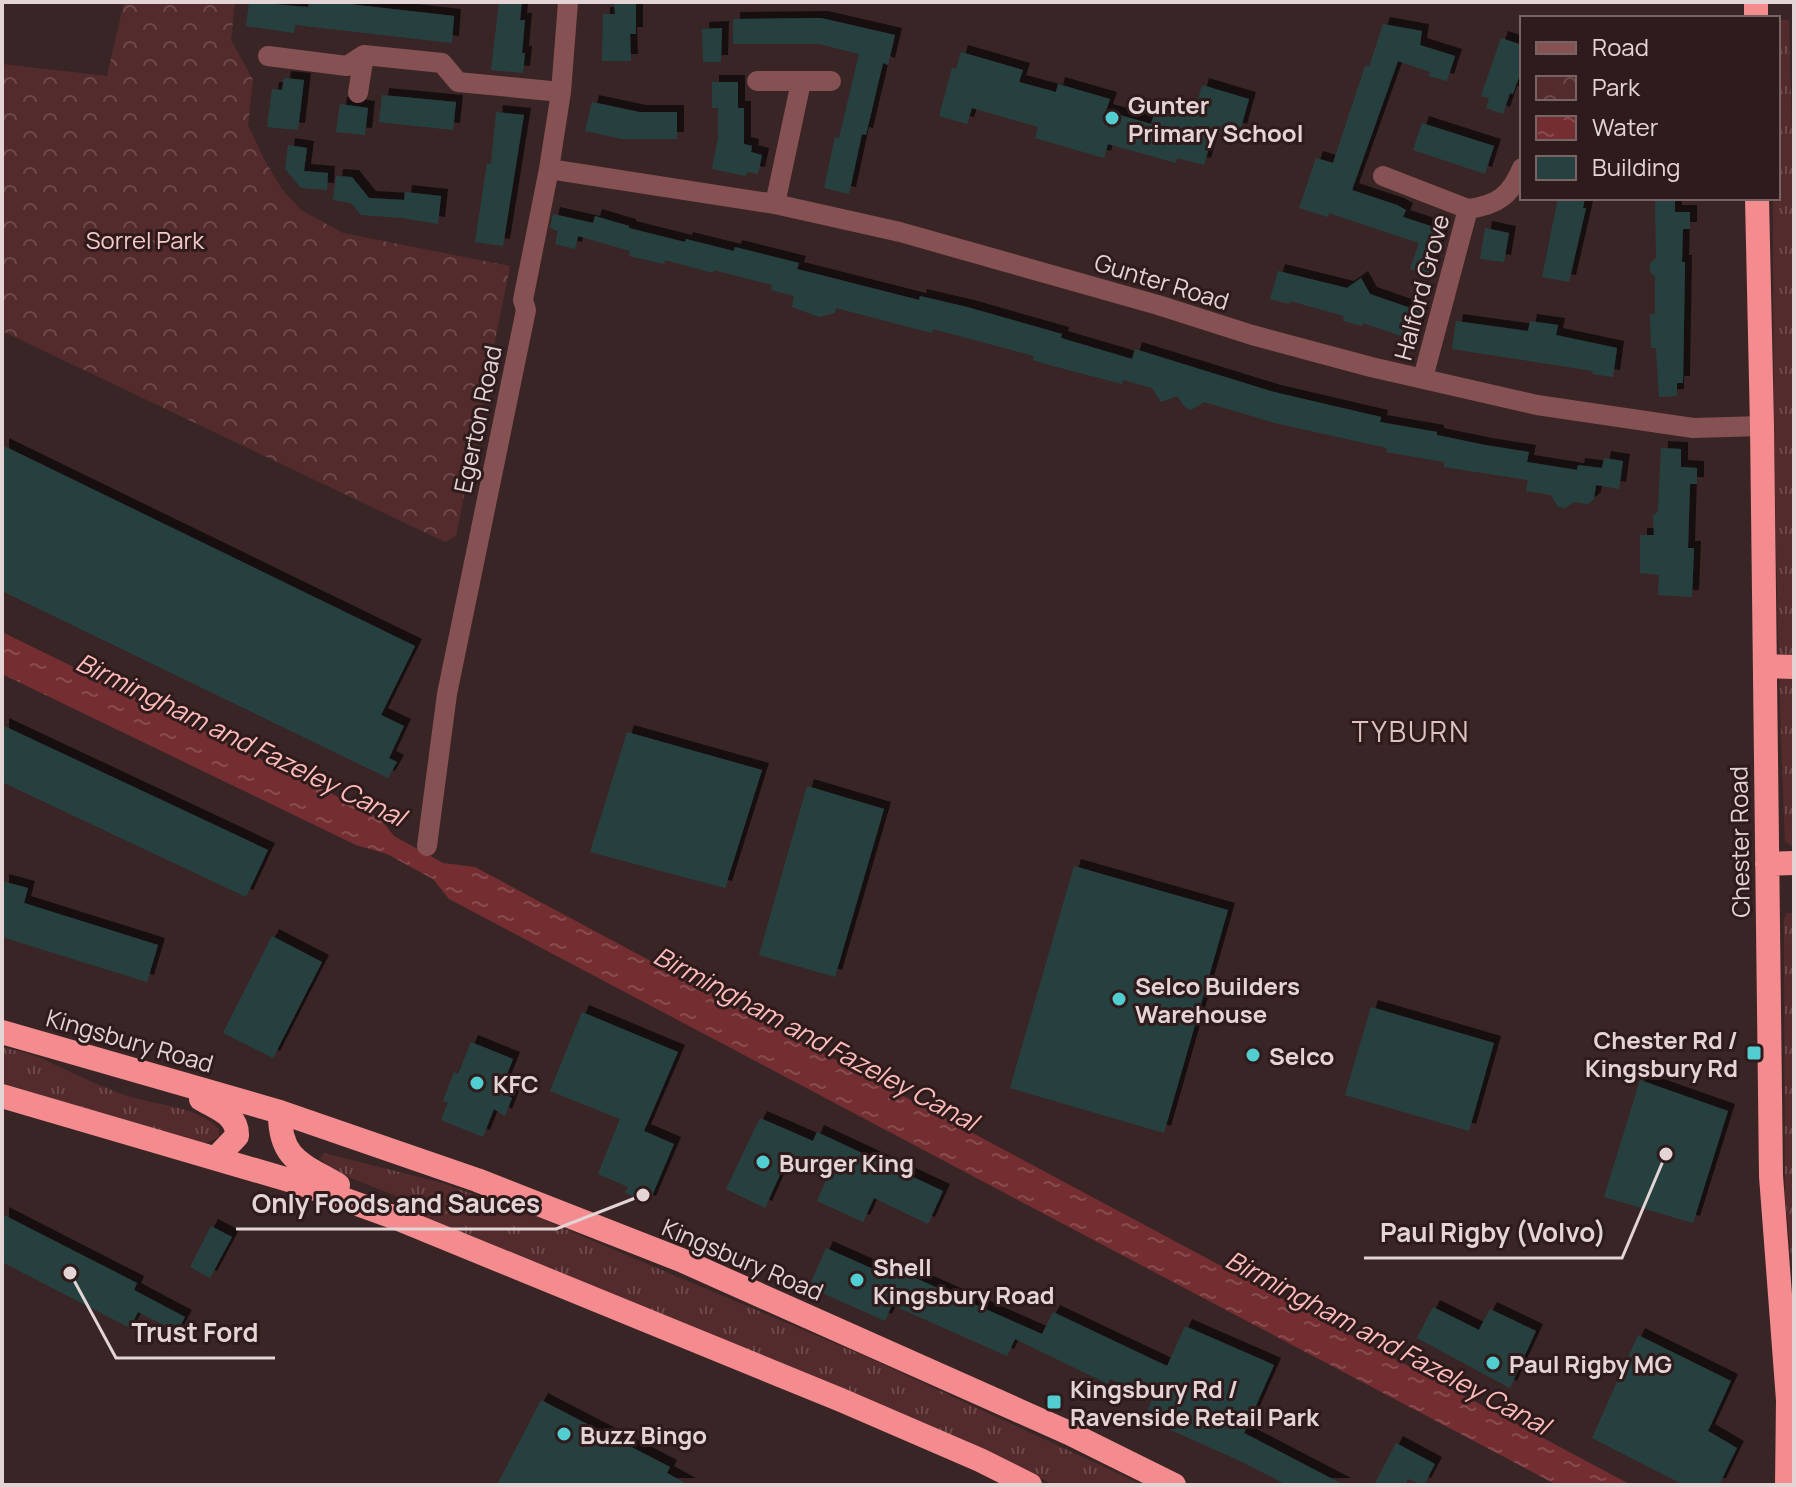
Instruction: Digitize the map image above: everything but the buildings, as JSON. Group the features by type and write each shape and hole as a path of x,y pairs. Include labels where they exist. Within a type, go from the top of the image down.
{"highway":[{"name":"Chester Road","path":"1757,200 1771,1176 1788,1400 1787,1485"},
{"path":"1765,666 1794,667"},
{"path":"1767,864 1794,863"},
{"name":"Kingsbury Road","path":"2,1032 280,1112 477,1180 681,1260 1069,1433 1174,1485"},
{"path":"168,1080 234,1118 238,1127 237,1136 216,1158"},
{"path":"2,1096 299,1183 396,1218 841,1400 1030,1485"},
{"path":"280,1112 279,1130 293,1159 396,1218"}],"street":[{"name":"Egerton Road","path":"427,846 447,694 526,310 523,300 561,92 568,2"},
{"path":"268,56 347,66 364,55 442,63 458,82 561,92"},
{"path":"358,93 364,55"},
{"path":"757,81 831,81"},
{"path":"775,204 801,82"},
{"name":"Gunter Road","path":"549,169 775,204 900,232 1252,335 1371,367 1537,405 1693,428 1762,426"},
{"name":"Halford Grove","path":"1383,176 1468,209 1484,207 1513,190 1520,173"},
{"name":"Halford Grove","path":"1423,378 1468,209"}],"green space":[{"name":"Sorrel Park","path":"124,2 235,2 231,40 253,80 248,125 283,191 301,210 343,233 510,266 456,536 445,542 2,331 2,64 107,76"},
{"path":"1780,20 1789,20 1794,216 1794,847 1785,842 1773,200 1780,200"},
{"path":"1787,913 1794,913 1794,1289 1785,1194 1784,919"},
{"path":"2,1047 38,1057 122,1094 186,1110 219,1129 219,1137 204,1144 2,1083"},
{"path":"324,1153 439,1182 532,1215 867,1357 1143,1485 1053,1485 1012,1463 424,1218 401,1198 331,1170 320,1158"}],"water":[{"path":"2,632 367,811 382,821 394,836 443,863 475,867 1631,1485 1557,1485 449,899 433,879 387,854 356,845 2,674"}],"place":[{"name":"Gunter Primary School","path":"1112,118"},
{"name":"Selco Builders Warehouse","path":"1119,999"},
{"name":"Chester Rd / Kingsbury Rd","path":"1754,1053"},
{"name":"Selco","path":"1253,1055"},
{"name":"KFC","path":"477,1083"},
{"name":"Paul Rigby (Volvo)","path":"1666,1154"},
{"name":"Burger King","path":"763,1162"},
{"name":"Only Foods and Sauces","path":"643,1195"},
{"name":"Trust Ford","path":"70,1273"},
{"name":"Shell Kingsbury Road","path":"857,1280"},
{"name":"Paul Rigby MG","path":"1493,1363"},
{"name":"Kingsbury Rd / Ravenside Retail Park","path":"1054,1402"},
{"name":"Buzz Bingo","path":"564,1434"}],"district":[{"name":"TYBURN","path":"1411,731"}],"water label":[{"name":"Birmingham and Fazeley Canal","path":"241,739"},
{"name":"Birmingham and Fazeley Canal","path":"816,1038"},
{"name":"Birmingham and Fazeley Canal","path":"1388,1342"}]}
